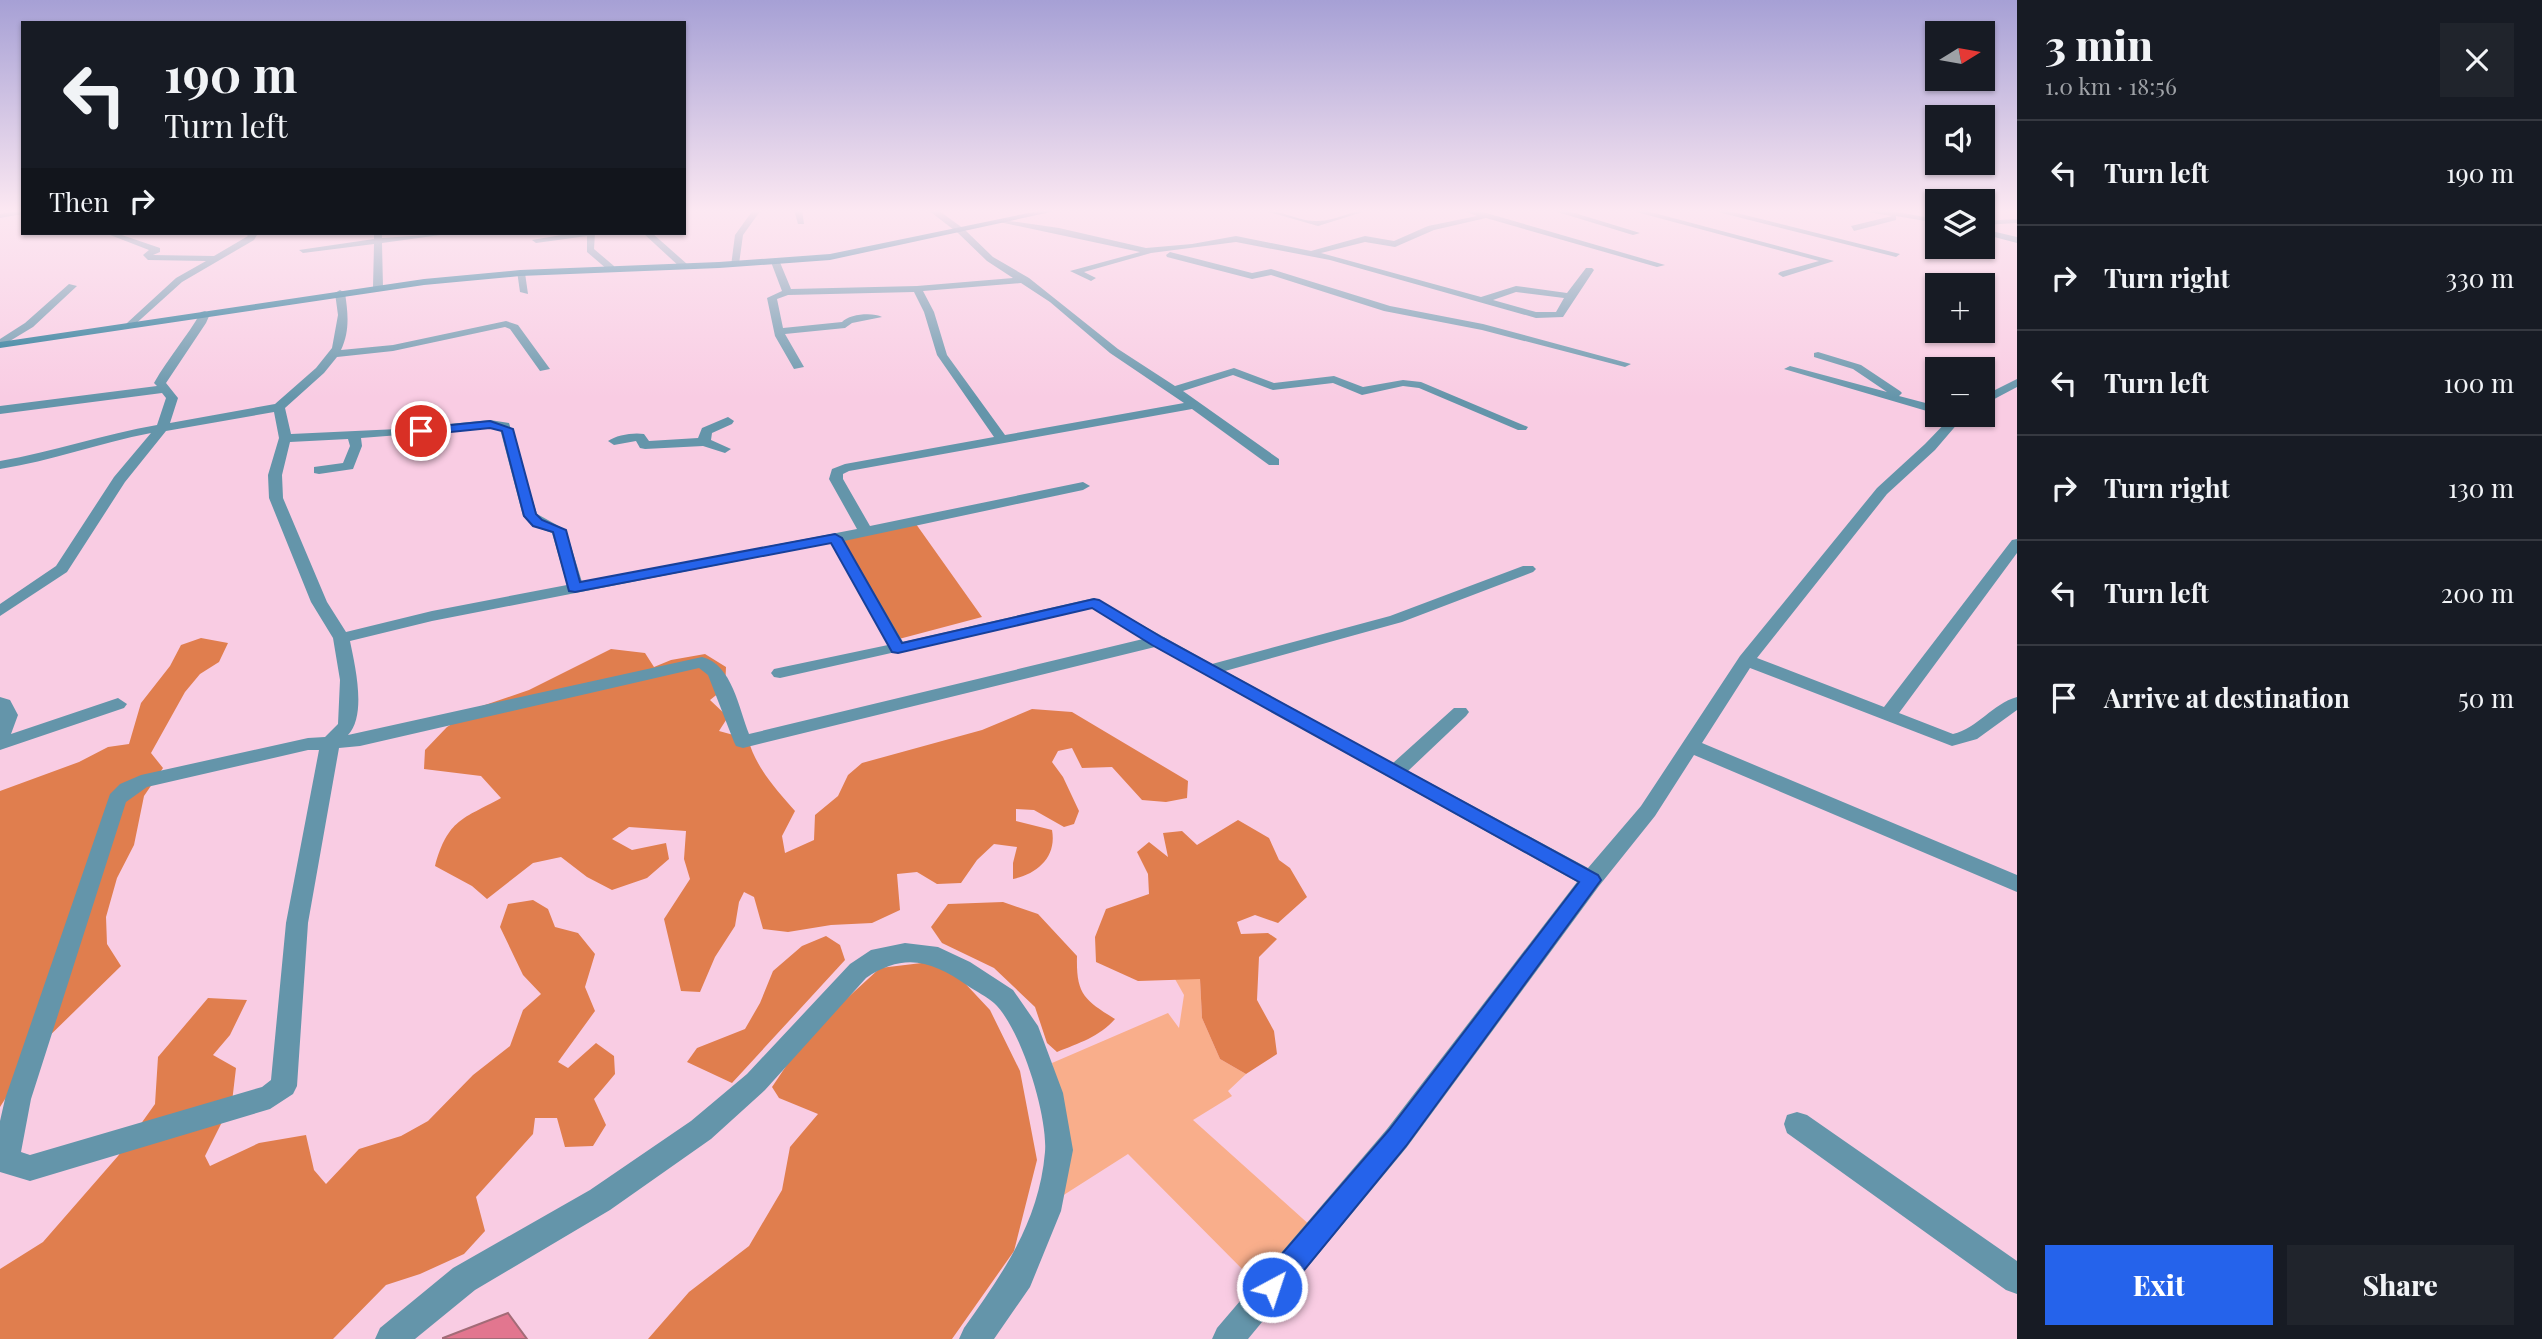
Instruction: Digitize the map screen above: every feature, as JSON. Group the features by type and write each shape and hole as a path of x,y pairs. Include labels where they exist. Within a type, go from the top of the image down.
{"main road":[{"path":"0,344 340,293 529,272"}],"street":[{"path":"131,325 179,280 191,272"},
{"path":"378,272 378,288"},
{"path":"780,272 787,292"},
{"path":"1013,272 1073,316 1095,337 1274,462"},
{"path":"1078,272 1091,278"},
{"path":"1238,272 1252,276 1269,272"},
{"path":"1272,272 1388,309 1483,327 1625,364"},
{"path":"1381,272 1536,315 1555,317 1566,306 1587,272"},
{"path":"1783,274 1788,272"},
{"path":"520,273 525,292"},
{"path":"1478,300 1495,299 1508,290 1518,276"},
{"path":"799,367 780,331 771,299 787,292 917,289 1026,280"},
{"path":"0,344 29,325 72,286"},
{"path":"917,289 929,312 942,355 1002,440"},
{"path":"1508,290 1527,289 1570,296"},
{"path":"0,465 43,458 73,447 162,428 279,407 315,376 340,347 343,322 340,293"},
{"path":"0,611 62,569 119,480 162,428 172,398 160,383 205,314"},
{"path":"780,331 847,325 848,320 877,317"},
{"path":"333,354 393,348 506,324 514,327 544,369"},
{"path":"1818,355 1857,367 1910,403"},
{"path":"1790,369 1925,407"},
{"path":"1174,390 1234,371 1273,387 1334,379 1362,391 1412,383 1522,427"},
{"path":"1995,394 2017,382"},
{"path":"0,410 163,388"},
{"path":"865,530 836,478 837,472 860,464 1193,405"},
{"path":"279,407 285,438 275,475 276,498 319,602 341,638 349,680 347,725 330,743 296,923 284,1086 270,1097 30,1168 5,1161 19,1099 117,799 127,789 141,782 308,744 330,743 360,740 702,662 716,672 743,742 1157,642"},
{"path":"704,442 706,431 728,421"},
{"path":"285,438 505,426 530,516 538,523 559,530 575,587"},
{"path":"1236,1336 1397,1138 1591,880 1648,811 1746,660 1882,491 1930,447 1943,427"},
{"path":"319,470 348,466 356,446 354,435"},
{"path":"614,441 639,437 645,444 704,442 725,449"},
{"path":"341,638 432,616 835,538 1083,486"},
{"path":"835,538 898,648"},
{"path":"1887,716 2017,543"},
{"path":"1209,670 1396,619 1528,569"},
{"path":"780,673 1094,603 1157,642 1591,880"},
{"path":"1746,660 1940,738 1962,740 1979,730 2000,711 2017,703"},
{"path":"0,703 4,704 9,715 0,737"},
{"path":"0,744 118,704"},
{"path":"1395,772 1460,712"},
{"path":"1691,746 2017,884"},
{"path":"391,1339 464,1279 600,1200 701,1130 756,1082 858,971 879,957 905,952 930,954 962,969 1004,997 1028,1034 1050,1093 1059,1150 1047,1211 1019,1276 975,1339"},
{"path":"1797,1124 2017,1279"}],"shaded area":[{"path":"916,524 982,617 899,639 843,539"},
{"path":"201,638 228,643 219,662 200,674 185,692 151,753 163,768 144,796 134,845 117,878 106,917 107,944 121,966 38,1047 0,1107 0,791 79,762 108,747 129,744 141,703 170,666 181,645"},
{"path":"611,649 645,653 654,667 671,660 705,654 726,667 725,688 710,700 728,717 719,731 748,739 761,769 795,811 782,836 785,853 814,840 815,815 838,796 848,775 862,763 982,730 1032,709 1072,712 1188,781 1187,798 1166,802 1142,800 1112,767 1082,768 1072,748 1058,751 1052,762 1063,777 1079,811 1074,824 1064,827 1034,810 1016,809 1016,821 1052,830 1053,840 1048,856 1030,873 1013,879 1017,847 994,844 977,860 961,883 937,884 917,872 897,874 900,910 872,923 831,925 788,932 763,929 754,897 744,892 739,902 735,926 715,957 700,992 681,991 664,919 690,879 684,859 686,831 629,827 612,839 632,850 666,843 669,859 647,878 612,890 587,877 561,857 533,863 487,899 472,886 435,866 445,838 452,829 467,816 501,798 481,776 424,769 425,750 447,727 479,707 529,690"},
{"path":"1238,820 1269,838 1279,860 1290,868 1307,897 1278,923 1255,915 1237,922 1241,934 1268,933 1277,939 1259,957 1257,1000 1274,1031 1277,1054 1246,1074 1220,1059 1202,1018 1200,979 1138,981 1096,962 1095,937 1106,909 1149,894 1148,874 1137,852 1149,842 1168,857 1163,833 1182,831 1197,845"},
{"path":"533,900 548,909 555,927 578,933 595,954 585,987 595,1011 558,1062 568,1068 596,1043 614,1056 615,1074 594,1099 606,1125 593,1146 565,1147 557,1118 535,1118 533,1134 476,1197 485,1231 464,1254 420,1274 386,1285 333,1339 0,1339 0,1269 43,1242 118,1156 155,1104 158,1057 208,998 247,1000 230,1035 213,1055 236,1068 232,1102 205,1156 210,1166 259,1143 306,1135 314,1170 326,1184 359,1149 401,1136 428,1121 473,1075 510,1046 523,1010 541,994 523,975 500,927 508,904"},
{"path":"1003,902 1038,914 1077,956 1080,988 1089,1001 1115,1019 1109,1025 1088,1039 1057,1052 1047,1043 1035,1007 994,968 942,943 931,927 948,904"},
{"path":"826,936 840,945 845,960 732,1083 687,1062 697,1048 745,1029 760,1003 773,971 802,946"},
{"path":"930,962 961,979 990,1010 1020,1071 1037,1160 1014,1251 952,1339 648,1339 689,1292 749,1246 782,1190 790,1147 818,1114 779,1098 772,1087 807,1035 880,968"},
{"path":"1175,979 1200,979 1202,1018 1220,1059 1246,1074 1228,1091 1232,1096 1193,1120 1312,1227 1256,1283 1128,1154 1059,1198 1070,1156 1052,1063 1168,1013 1179,1028 1184,995"}],"building":[{"path":"508,1313 527,1339 443,1339 443,1338"}],"route":[{"path":"421,431 490,425 505,426 508,429 509,442 530,516 538,523 559,530 575,587 835,538 898,648 1094,603 1157,642 1591,880 1397,1138 1272,1287"}]}
